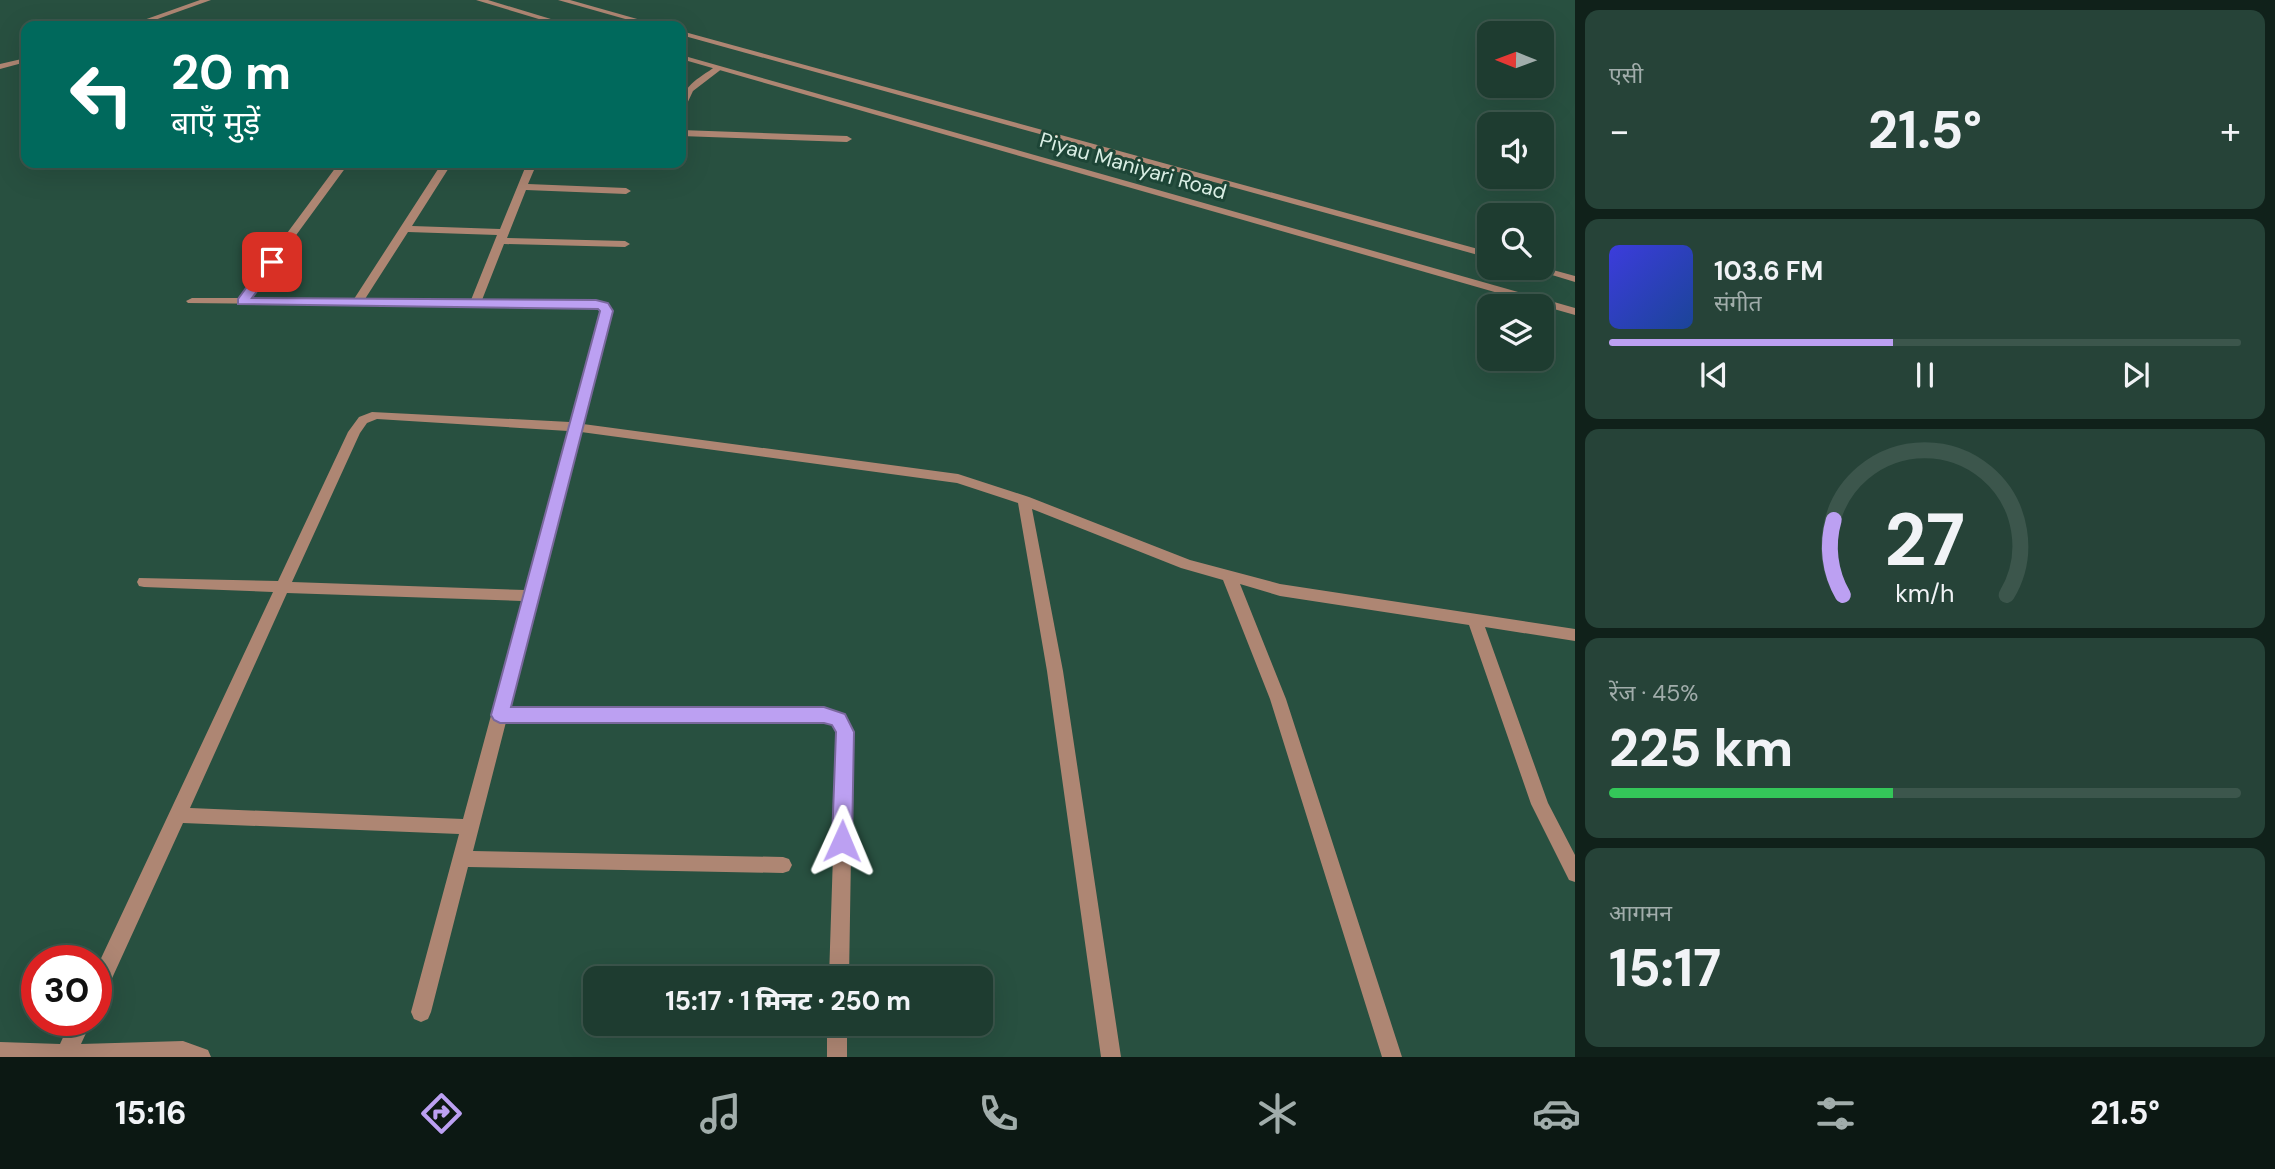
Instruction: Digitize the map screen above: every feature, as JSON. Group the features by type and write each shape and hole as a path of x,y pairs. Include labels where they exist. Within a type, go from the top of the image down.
{"street":[{"path":"146,21 207,0"},
{"path":"480,0 551,21"},
{"path":"562,0 639,21"},
{"name":"Piyau Maniyari Road","path":"686,34 1477,252"},
{"path":"718,51 727,46"},
{"name":"Piyau Maniyari Road","path":"686,57 703,59 719,68 1575,312"},
{"path":"0,67 21,61"},
{"path":"686,97 689,90 719,68"},
{"path":"686,133 847,139"},
{"path":"242,301 340,168"},
{"path":"357,303 444,168"},
{"path":"474,304 530,168"},
{"path":"522,187 626,191"},
{"path":"405,229 625,244"},
{"path":"1554,273 1575,279"},
{"path":"192,301 596,304 603,306 606,311 421,1012"},
{"path":"112,957 354,432 363,419 376,415 577,427 958,479 1024,500 1186,564 1230,578 1280,590 1575,635"},
{"path":"1024,500 1055,671 1111,1057"},
{"path":"1230,578 1278,699 1392,1057"},
{"path":"144,582 532,596"},
{"path":"1474,618 1540,804 1575,874"},
{"path":"500,715 824,715 838,719 845,732 839,966"},
{"path":"178,815 471,827"},
{"path":"462,859 783,865"},
{"path":"66,1055 75,1036"},
{"path":"837,1057 838,1036"},
{"path":"0,1052 66,1055 183,1051 201,1057"}],"route":[{"path":"272,262 242,301 603,306 606,311 577,427 500,715 824,715 838,719 845,732 842,841"}]}
